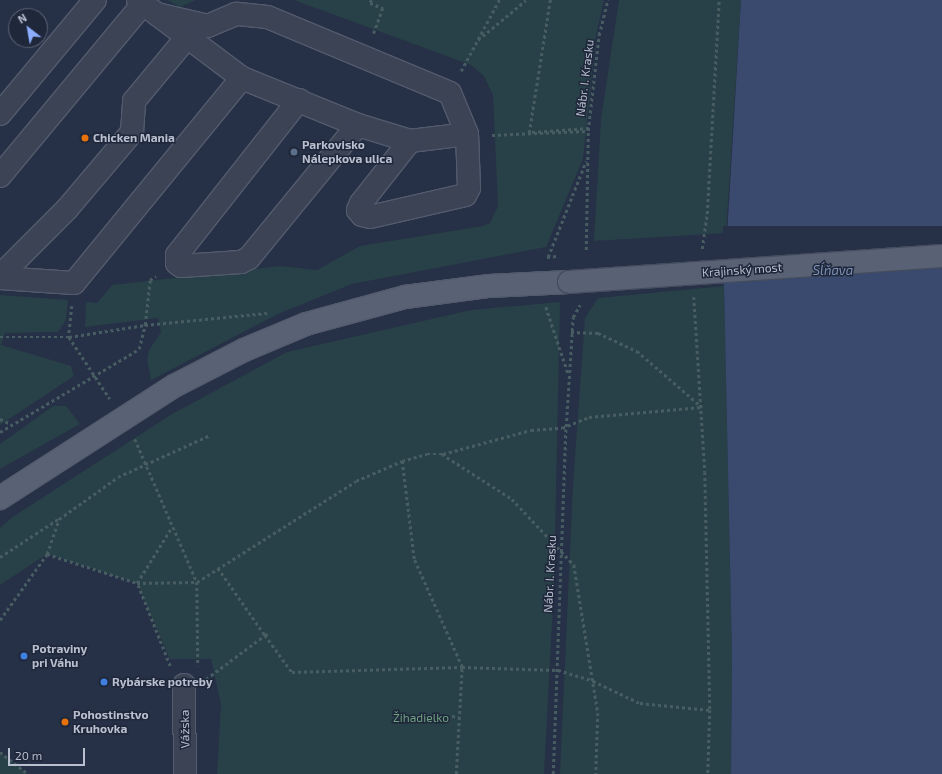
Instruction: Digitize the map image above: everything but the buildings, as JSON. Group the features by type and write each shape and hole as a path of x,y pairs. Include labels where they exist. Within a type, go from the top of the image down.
{"main road":[{"name":"Krajinský most","path":"0,498 174,386 300,326 405,297 489,286 544,294 569,282 942,256"}],"street":[{"path":"0,114 95,0"},
{"path":"146,6 208,26 236,14 267,17 366,56 450,93 467,134 469,188 465,195 370,217 362,215 358,210 361,203 410,141"},
{"path":"146,6 242,78 358,125 410,141 467,134"},
{"path":"0,176 146,6"},
{"path":"0,277 67,209 132,132 134,101 188,36"},
{"path":"0,277 74,283 242,78"},
{"path":"299,100 176,255 177,263 181,266 233,262 249,258 358,125"},
{"name":"Vážska","path":"185,774 194,683"}],"path":[{"path":"366,56 383,8 370,3 372,0"},
{"path":"450,93 499,0"},
{"path":"477,42 526,0"},
{"path":"529,133 550,0"},
{"name":"Nábr. I. Krasku","path":"586,250 588,130 599,35 608,0"},
{"path":"701,253 707,214 719,0"},
{"path":"467,134 588,130"},
{"name":"Nábr. I. Krasku","path":"546,262 587,159"},
{"path":"0,432 11,424 139,349 145,325 150,280 177,263"},
{"path":"74,283 69,337 110,400"},
{"path":"695,291 702,407 710,710 708,774"},
{"name":"Nábr. I. Krasku","path":"544,294 569,375"},
{"name":"Nábr. I. Krasku","path":"553,774 558,670 560,551 571,332 573,317 583,299"},
{"path":"0,337 69,337 145,325"},
{"path":"571,332 598,333 637,351 702,407"},
{"path":"47,554 137,582 197,582 356,481 402,461 427,454 442,454 531,430 566,427 589,416 702,407"},
{"path":"0,420 11,424"},
{"path":"0,557 59,519 118,477 210,435"},
{"path":"134,438 197,582"},
{"path":"442,454 512,499 574,565 598,713 596,774"},
{"path":"402,461 414,559 462,668 456,774"},
{"path":"0,620 47,554 59,519"},
{"path":"137,582 172,527"},
{"path":"218,568 292,672 462,668 558,670 594,681 640,703 710,710"},
{"path":"194,683 270,632"},
{"path":"452,716 460,717"},
{"path":"0,752 28,774"}],"green space":[{"path":"167,0 196,0 180,7"},
{"path":"294,0 604,0 596,35 583,159 546,247 352,284 278,314 151,380 147,360 149,350 161,332 158,318 85,327 86,302 97,303 112,285 280,266 317,270 360,246 483,226 490,223 498,206 493,95 484,76 471,65"},
{"path":"619,0 741,0 726,233 594,241 601,119"},
{"path":"724,286 732,656 731,774 560,774 573,485 585,318 598,298"},
{"path":"0,295 68,300 66,320 58,332 5,333 1,345 71,366 74,376 0,425"},
{"name":"Žihadielko","path":"560,302 554,586 544,774 217,774 221,704 211,659 170,659 137,583 47,554 0,585 0,528 14,516 172,414 287,352 471,310"},
{"path":"53,406 66,406 80,424 0,469 0,444"},
{"path":"0,752 28,774 0,774"}],"water":[{"name":"Sĺňava","path":"741,0 942,0 942,774 731,774 732,656 724,286"}],"pier":[{"path":"723,226 942,226 942,268 723,268"}],"place":[{"name":"Chicken Mania","path":"85,138"},
{"name":"Parkovisko Nálepkova ulica","path":"294,152"},
{"name":"Potraviny pri Váhu","path":"24,656"},
{"name":"Rybárske potreby","path":"104,682"},
{"name":"Pohostinstvo Kruhovka","path":"65,722"}]}
